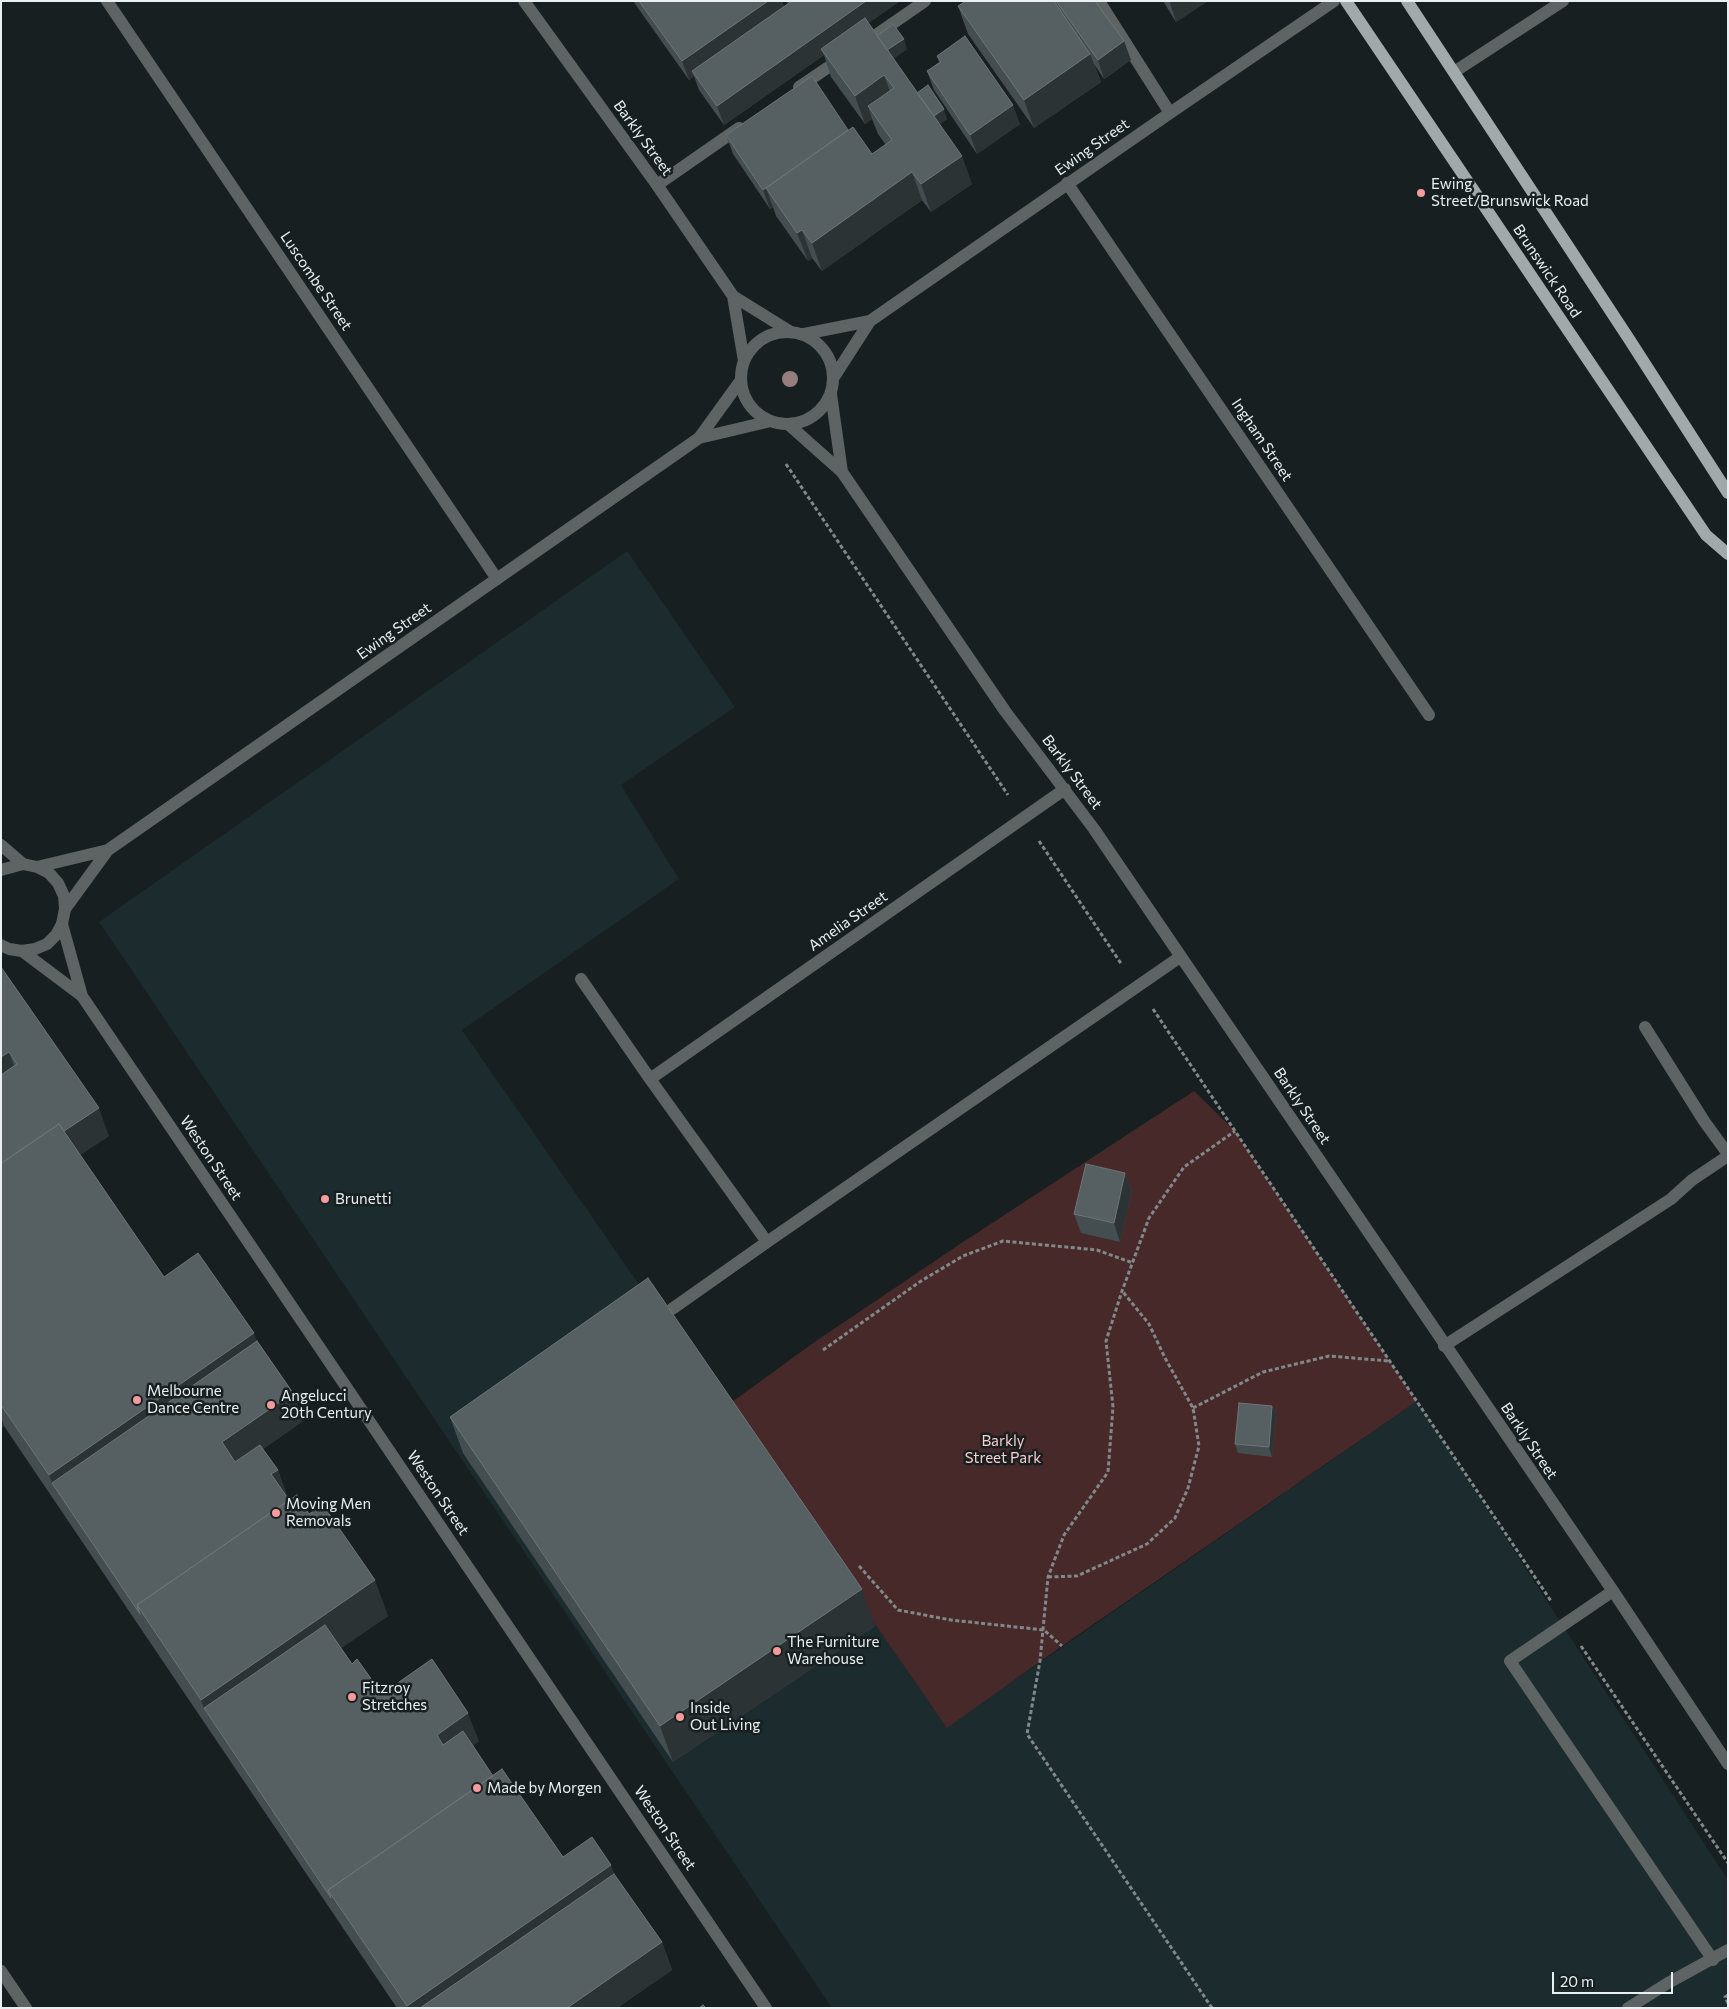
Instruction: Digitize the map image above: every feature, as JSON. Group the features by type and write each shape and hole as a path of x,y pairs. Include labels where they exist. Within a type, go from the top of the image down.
{"main road":[{"name":"Brunswick Road","path":"1346,1 1706,536 1728,554"},
{"name":"Brunswick Road","path":"1408,1 1629,338 1728,493"}],"street":[{"name":"Luscombe Street","path":"107,1 497,579"},
{"name":"Barkly Street","path":"524,1 657,185 734,296 791,332"},
{"path":"788,95 925,1"},
{"path":"1099,1 1170,113"},
{"name":"Ewing Street","path":"834,377 870,321 1334,1"},
{"path":"1454,72 1563,1"},
{"path":"657,185 748,122"},
{"name":"Ingham Street","path":"1067,184 1429,715"},
{"name":"Barkly Street","path":"734,296 744,361"},
{"name":"Ewing Street","path":"804,334 870,321"},
{"path":"791,332 804,334 825,351 832,363 834,377 831,394 823,407 814,416 801,422 788,424 771,421 759,415 743,393 741,380 744,361 751,348 762,339 776,333 791,332"},
{"name":"Ewing Street","path":"65,909 108,850 699,438 741,380"},
{"name":"Barkly Street","path":"831,394 842,472"},
{"name":"Ewing Street","path":"699,438 771,421"},
{"name":"Barkly Street","path":"788,424 842,472 1005,711 1066,789 1340,1189 1444,1346 1613,1591 1728,1764"},
{"name":"Amelia Street","path":"650,1079 1066,789"},
{"path":"1,845 23,864"},
{"name":"Ewing Street","path":"36,867 108,850"},
{"path":"1,870 23,864 49,873 58,883 64,896 65,909 62,924 56,935 47,944 35,949 22,951 4,948"},
{"name":"Weston Street","path":"62,924 82,996 766,2008"},
{"name":"Weston Street","path":"22,951 82,996"},
{"path":"672,1309 1180,956"},
{"path":"580,979 767,1242"},
{"path":"1444,1346 1671,1199 1692,1180 1728,1155 1645,1028"},
{"path":"1613,1591 1510,1661 1713,1960"},
{"path":"1628,2008 1668,1983 1713,1960 1728,1950"},
{"path":"3,1977 26,2008"}],"path":[{"path":"786,464 1728,1863"},
{"path":"1212,2008 1027,1734 1044,1630 1048,1577 1064,1535 1108,1472 1112,1407 1106,1341 1122,1291 1149,1218 1184,1167 1235,1131"},
{"path":"823,1350 922,1281 955,1261 1004,1241 1097,1250 1133,1263"},
{"path":"1048,1577 1077,1576 1147,1544 1175,1518 1188,1488 1198,1446 1193,1408 1165,1358 1149,1324 1122,1291"},
{"path":"1193,1408 1263,1372 1329,1356 1389,1361"},
{"path":"859,1566 898,1610 950,1620 1044,1630 1062,1646"},
{"path":"1728,1995 1725,1997 1728,2003"}],"shaded area":[{"path":"627,551 735,707 621,785 679,879 462,1030 947,1727 1417,1401 1728,1880 1728,2008 832,2008 99,922"}],"green space":[{"name":"Barkly Street Park","path":"1194,1091 1235,1131 1417,1401 1062,1646 947,1728 725,1407 816,1341"}],"building":[{"path":"639,1 768,1 682,61"},
{"path":"792,1 866,1 717,106 692,71"},
{"path":"966,1 1054,1 1090,54 1024,100 958,6"},
{"path":"1056,1 1095,1 1124,41 1098,60"},
{"path":"865,18 962,156 921,184 912,172 812,243 802,230 797,233 766,188 853,127 872,154 892,140 868,106 894,88 884,75 855,96 821,49"},
{"path":"893,24 904,39 887,50 877,36"},
{"path":"965,36 1013,105 970,135 927,71 941,62 937,56"},
{"path":"812,76 848,130 763,190 726,135"},
{"path":"928,85 944,109 934,116 917,93"},
{"path":"1,967 99,1108 64,1131 59,1124 1,1163 1,1075 17,1064 9,1052 1,1057"},
{"path":"59,1124 164,1277 198,1253 254,1333 49,1475 1,1405 1,1164"},
{"path":"1086,1164 1125,1173 1114,1223 1074,1214"},
{"path":"648,1278 862,1589 660,1726 450,1417"},
{"path":"257,1341 293,1393 222,1442 235,1462 260,1445 278,1470 271,1474 289,1500 137,1605 140,1614 52,1483"},
{"path":"1239,1403 1272,1406 1269,1447 1235,1444"},
{"path":"297,1495 309,1514 323,1505 375,1580 201,1700 137,1605"},
{"path":"325,1625 352,1664 357,1659 382,1694 432,1659 468,1713 437,1735 443,1745 463,1731 493,1776 328,1890 331,1898 204,1708"},
{"path":"502,1769 563,1857 592,1837 611,1865 407,2006 328,1890"},
{"path":"614,1874 662,1942 567,2008 420,2008"}],"place":[{"name":"Ewing Street/Brunswick Road","path":"1421,193"},
{"name":"Brunetti","path":"325,1199"},
{"name":"Melbourne Dance Centre","path":"137,1400"},
{"name":"Angelucci 20th Century","path":"271,1405"},
{"name":"Moving Men Removals","path":"276,1513"},
{"name":"The Furniture Warehouse","path":"777,1651"},
{"name":"Fitzroy Stretches","path":"352,1697"},
{"name":"Inside Out Living","path":"680,1717"},
{"name":"Made by Morgen","path":"477,1788"}]}
